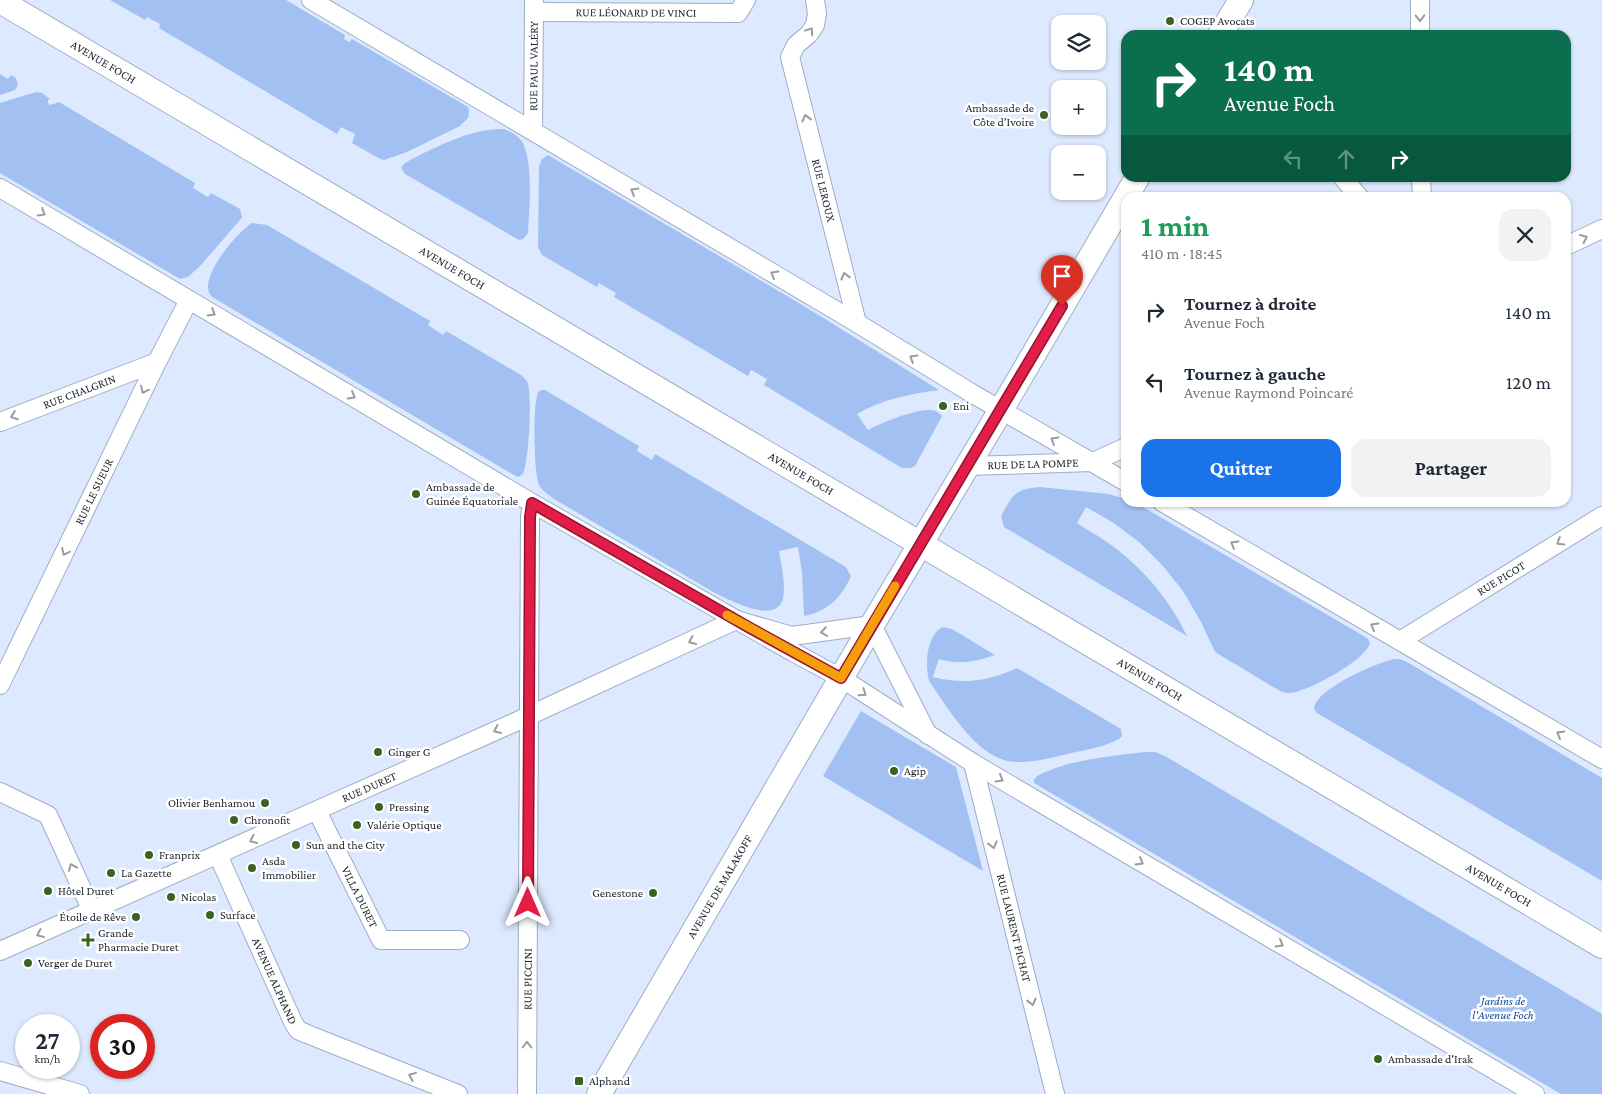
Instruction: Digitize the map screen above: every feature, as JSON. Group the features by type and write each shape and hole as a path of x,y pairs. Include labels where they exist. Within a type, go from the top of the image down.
{"main road":[{"path":"1224,30 1240,0"},
{"name":"AVENUE FOCH","path":"0,2 1602,946"},
{"name":"AVENUE DE MALAKOFF","path":"599,1094 872,624 1121,215"}],"street":[{"path":"311,0 1001,410 1121,479"},
{"name":"RUE LEROUX","path":"815,0 817,14 815,25 809,34 796,45 790,58 857,323"},
{"path":"1420,0 1420,30"},
{"name":"RUE PAUL VALÉRY","path":"533,132 534,6"},
{"name":"RUE LÉONARD DE VINCI","path":"534,6 742,6"},
{"path":"1346,182 1355,192"},
{"path":"0,188 532,503 841,678 973,763 1535,1094"},
{"path":"1571,244 1602,229"},
{"name":"RUE LE SUEUR","path":"0,685 189,300"},
{"name":"RUE CHALGRIN","path":"0,422 158,362"},
{"name":"RUE DE LA POMPE","path":"967,466 1093,462 1121,449"},
{"name":"RUE PICCINI","path":"527,1094 530,517 532,503"},
{"path":"1171,507 1602,759"},
{"name":"RUE PICOT","path":"1400,641 1602,516"},
{"path":"736,620 792,636 872,624 929,736"},
{"name":"RUE DURET","path":"0,952 529,716 736,620"},
{"name":"RUE LAURENT PICHAT","path":"973,763 1055,1094"},
{"path":"0,792 48,815 92,911"},
{"name":"VILLA DURET","path":"317,811 381,940 460,940"},
{"name":"AVENUE ALPHAND","path":"218,855 298,1030 458,1094"},
{"path":"0,1072 80,1094"}],"green space":[{"path":"110,0 286,0 345,35 344,39 349,42 352,39 468,107 468,118 460,126 407,152 384,160 380,159 352,143 355,134 341,127 337,134 159,28 160,24 147,17 145,20"},
{"path":"0,74 8,79 11,75 16,78 18,85 15,90 0,95"},
{"path":"36,92 42,93 50,99 48,103 50,105 59,102 195,183 193,188 208,197 211,193 240,209 242,217 201,265 188,277 180,279 0,173 0,103"},
{"path":"504,129 513,133 523,144 529,168 528,233 523,239 519,240 405,174 401,168 410,160 456,139 479,132"},
{"path":"548,155 809,309 939,390 897,398 877,404 857,414 868,430 921,411 936,411 941,415 915,466 902,468 764,385 767,379 751,370 748,376 614,297 616,293 599,283 597,287 542,255 538,247 539,166 542,159"},
{"path":"252,223 267,225 430,321 428,325 443,335 446,331 521,375 528,384 530,403 528,443 523,474 518,477 514,475 212,297 208,290 213,269 228,246"},
{"path":"541,390 545,390 639,446 637,451 652,460 655,454 846,567 851,576 843,591 827,607 804,616 802,572 798,547 779,551 784,586 783,598 779,606 772,610 763,611 752,609 715,593 554,499 540,487 537,475 535,414 537,394"},
{"path":"1040,487 1108,494 1121,498 1121,507 1143,507 1367,638 1370,643 1358,658 1323,681 1291,693 1280,691 1215,652 1201,622 1183,591 1163,566 1139,542 1112,522 1086,507 1077,523 1103,539 1143,572 1172,609 1187,636 1004,527 1001,516 1012,498 1015,494"},
{"path":"942,627 952,629 995,655 967,662 939,659 933,677 955,681 986,679 1017,668 1121,729 1122,736 1114,742 1101,746 1031,761 1016,762 1002,759 989,753 965,731 929,681 927,667 928,651 933,637"},
{"path":"1394,659 1407,662 1602,778 1602,881 1317,713 1314,709 1317,701 1324,693 1335,685 1361,671"},
{"path":"861,711 956,767 983,871 823,776"},
{"name":"Jardins de l'Avenue Foch","path":"1155,752 1165,756 1602,1014 1602,1094 1561,1094 1034,783 1036,777 1060,766"}],"slow traffic":[{"path":"727,615 841,678 895,586"}],"place":[{"name":"COGEP Avocats","path":"1170,21"},
{"name":"Ambassade de Côte d’Ivoire","path":"1044,115"},
{"name":"Eni","path":"943,406"},
{"name":"Ambassade de Guinée Équatoriale","path":"416,494"},
{"name":"Ginger G","path":"378,752"},
{"name":"Agip","path":"894,771"},
{"name":"Olivier Benhamou","path":"265,803"},
{"name":"Pressing","path":"379,807"},
{"name":"Chronofit","path":"234,820"},
{"name":"Valérie Optique","path":"357,825"},
{"name":"Sun and the City","path":"296,845"},
{"name":"Franprix","path":"149,855"},
{"name":"Asda Immobilier","path":"252,868"},
{"name":"La Gazette","path":"111,873"},
{"name":"Hôtel Duret","path":"48,891"},
{"name":"Genestone","path":"653,893"},
{"name":"Nicolas","path":"171,897"},
{"name":"Surface","path":"210,915"},
{"name":"Étoile de Rêve","path":"136,917"},
{"name":"Grande Pharmacie Duret","path":"88,940"},
{"name":"Verger de Duret","path":"28,963"},
{"name":"Ambassade d'Irak","path":"1378,1059"},
{"name":"Alphand","path":"579,1081"}],"route":[{"path":"528,903 530,517 532,503 841,678 1062,306"}]}
